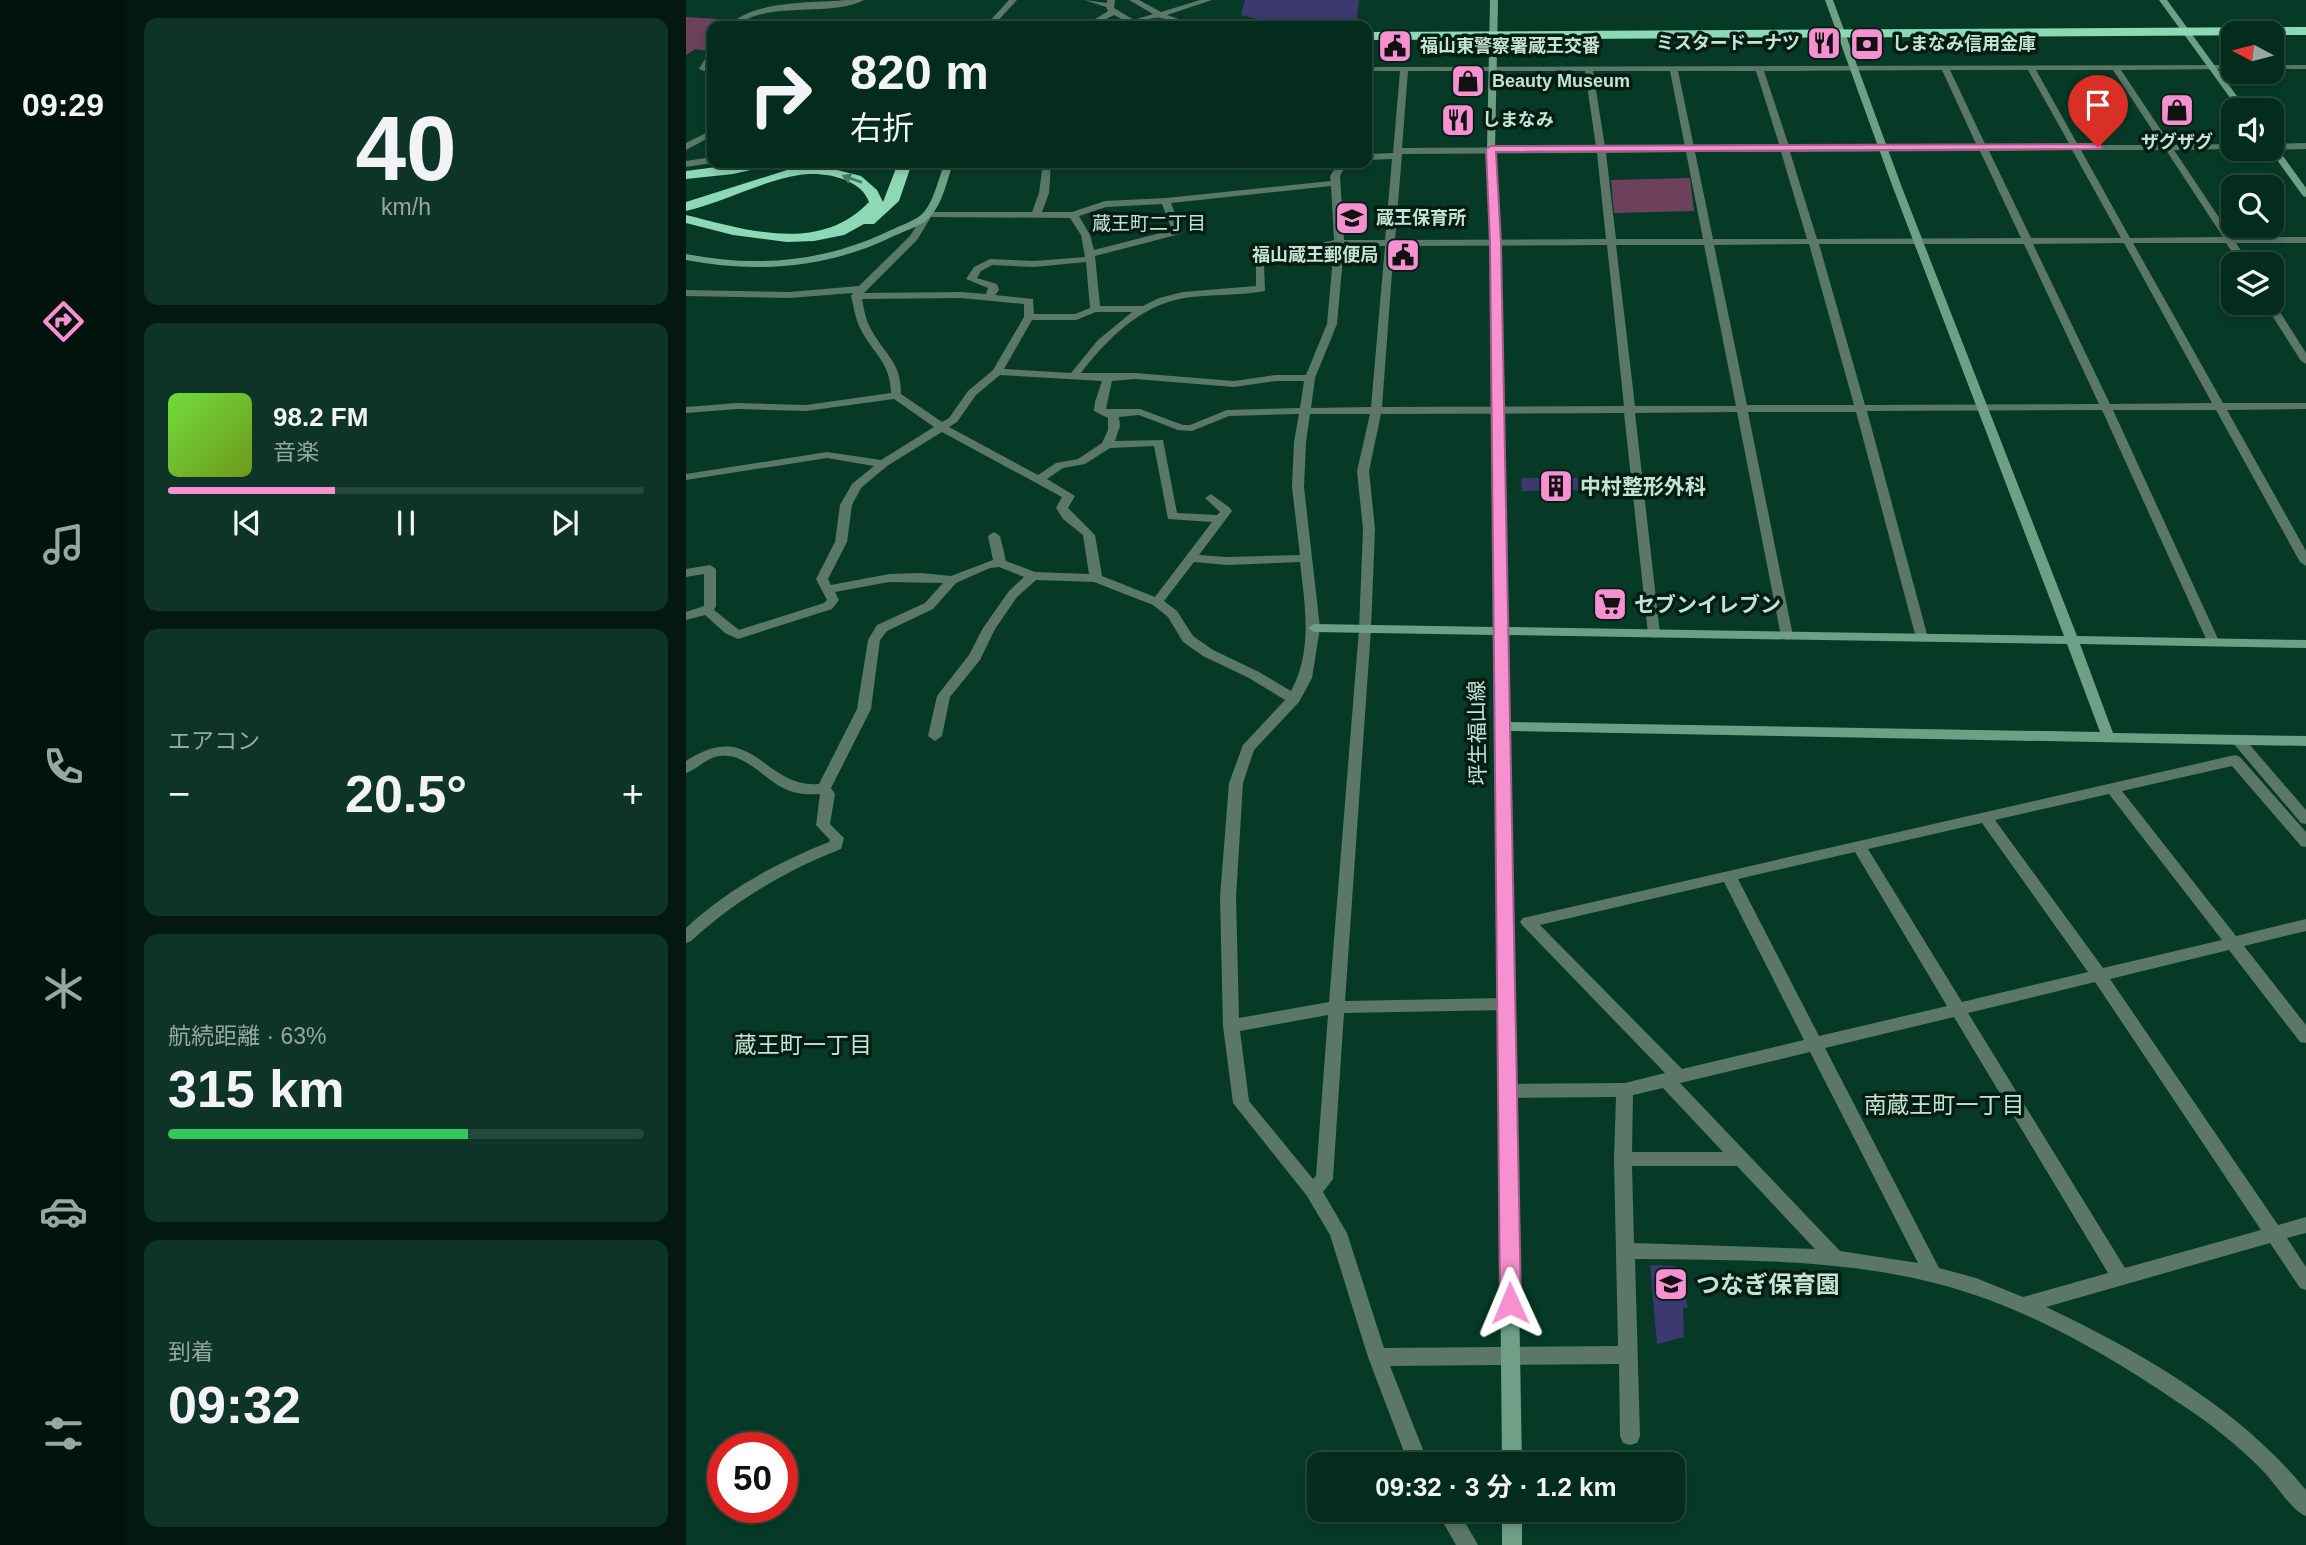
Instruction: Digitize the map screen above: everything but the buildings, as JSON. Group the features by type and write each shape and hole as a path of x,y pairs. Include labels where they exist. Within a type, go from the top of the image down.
{"highway":[{"path":"1372,29 2184,28 2306,25"},
{"path":"2184,28 2306,31"},
{"path":"1372,36 1492,30"},
{"path":"686,175 742,168"},
{"path":"686,200 793,168"},
{"path":"686,207 794,168"},
{"path":"686,219 750,235 797,238 843,228 869,213 876,203 871,188 863,182 810,168"},
{"path":"686,226 753,242 796,243 832,237 863,225 880,214 897,191 904,168"}],"street":[{"path":"736,21 765,6 846,3 860,0"},
{"path":"994,21 1013,0"},
{"path":"1088,0 1112,6 1131,21 1208,0"},
{"path":"1133,0 1180,21"},
{"name":"坪生福山線","path":"1494,0 1491,149 1495,243 1512,1452"},
{"path":"1829,0 2108,737"},
{"path":"2163,0 2234,98"},
{"path":"1093,21 1112,6"},
{"path":"1372,69 2221,67"},
{"path":"2284,67 2306,67"},
{"path":"1759,68 1813,242 1922,638"},
{"path":"1945,68 2106,407 2213,641"},
{"path":"2031,68 2306,562"},
{"path":"2116,68 2237,252"},
{"path":"1589,69 1612,243 1654,634"},
{"path":"1674,69 1711,242 1787,636"},
{"path":"1314,1191 1324,1179 1365,629 1369,529 1363,471 1376,411 1404,70"},
{"path":"686,147 707,136"},
{"path":"2284,147 2306,146"},
{"path":"1372,156 1491,149 2221,147"},
{"path":"686,164 707,161"},
{"path":"2282,161 2306,194"},
{"path":"859,293 889,265 924,223 947,168"},
{"path":"1036,215 1044,193 1046,168"},
{"path":"1340,168 1334,183 1339,244 1332,324 1310,378 1300,442 1298,487 1314,628 1305,678 1294,699 1248,748 1236,783 1228,897 1231,1026 1241,1103 1314,1191 1338,1233 1377,1357 1414,1452"},
{"path":"686,257 711,263 780,265 813,259 891,235 928,215 1073,215 1105,204 1166,201 1334,183"},
{"path":"989,298 994,290 993,286 971,279 982,265 990,262 1034,264 1090,256 1177,232 1166,201"},
{"path":"1073,215 1081,223 1090,256 1095,309"},
{"path":"1073,377 1093,350 1115,328 1165,299 1261,289 1259,261 1328,243 2306,240"},
{"path":"686,293 859,293 1029,301 1029,317 997,372 972,393 953,421 883,464 856,486 846,505 841,541 822,579 833,600 828,606 738,635 726,629 707,611 686,616"},
{"path":"859,293 864,326 887,354 896,395"},
{"path":"1029,317 1076,317 1095,309 1146,309"},
{"path":"2277,315 2306,361"},
{"path":"997,372 1073,377 1135,376 1234,384 1276,378 1310,378"},
{"path":"1108,378 1100,402 1100,411 1112,414 1140,412 1182,428 1192,428 1227,413 2306,406"},
{"path":"686,410 737,406 806,408 844,405 896,395 943,428 1041,478 1069,496 1062,508 1064,514 1086,530 1091,538 1091,559 1096,578"},
{"path":"1041,478 1060,465 1081,462 1107,444 1114,431 1115,419 1112,414"},
{"path":"1107,444 1159,442 1172,516 1218,519"},
{"path":"686,477 827,455 883,464"},
{"path":"1157,602 1226,511 1211,498"},
{"path":"994,536 1000,563"},
{"path":"1191,558 1227,561 1306,558"},
{"path":"824,789 864,709 874,640 881,628 929,606 952,580 987,565 1000,563 1033,576 1096,578 1157,602 1173,614 1188,639 1208,653 1254,675 1294,699"},
{"path":"686,573 710,569 710,606 707,611"},
{"path":"935,736 944,696 975,657 989,628 1013,594 1033,576"},
{"path":"827,590 869,579 952,580"},
{"path":"1314,628 2306,644"},
{"path":"1502,726 2306,741"},
{"path":"2238,740 2306,819"},
{"path":"686,768 718,751 733,751 747,756 783,782 800,789 824,789"},
{"path":"1834,1257 1741,1159 1673,1079 1528,922 1987,819 2235,760 2306,842"},
{"path":"686,937 714,910 763,878 804,857 836,845 837,838 823,825 828,794 824,789"},
{"path":"2113,789 2306,1037"},
{"path":"1987,819 2099,975 2306,1282"},
{"path":"1859,847 2120,1277"},
{"path":"1729,877 1933,1275"},
{"path":"1507,1091 1625,1090 2306,925"},
{"path":"1231,1026 1337,1007 1506,1004"},
{"path":"1625,1090 1623,1159 1630,1436"},
{"path":"1623,1159 1741,1159"},
{"path":"2023,1305 2306,1226"},
{"path":"1626,1251 1781,1252 1834,1257 1933,1275 2023,1305 2087,1337 2205,1409 2253,1446 2286,1480 2306,1506"},
{"path":"1377,1357 1629,1355"},
{"path":"1454,1522 1468,1545"},
{"path":"1512,1522 1512,1545"}],"shaded area":[{"path":"686,17 733,20 707,21 707,51 695,49 686,55"},
{"path":"1690,178 1694,211 1614,213 1611,180"}],"place":[{"name":"ミスタードーナツ","path":"1824,43"},
{"name":"しまなみ信用金庫","path":"1867,44"},
{"name":"福山東警察署蔵王交番","path":"1395,46"},
{"name":"Beauty Museum","path":"1468,81"},
{"name":"ザグザグ","path":"2177,110"},
{"name":"しまなみ","path":"1458,120"},
{"name":"蔵王保育所","path":"1352,218"},
{"name":"福山蔵王郵便局","path":"1403,255"},
{"name":"中村整形外科","path":"1556,486"},
{"name":"セブンイレブン","path":"1610,604"},
{"name":"つなぎ保育園","path":"1671,1284"}],"district":[{"name":"蔵王町二丁目","path":"1149,223"},
{"name":"蔵王町一丁目","path":"803,1045"},
{"name":"南蔵王町一丁目","path":"1944,1105"}],"route":[{"path":"1510,1303 1495,243 1491,149 2098,147"}]}
